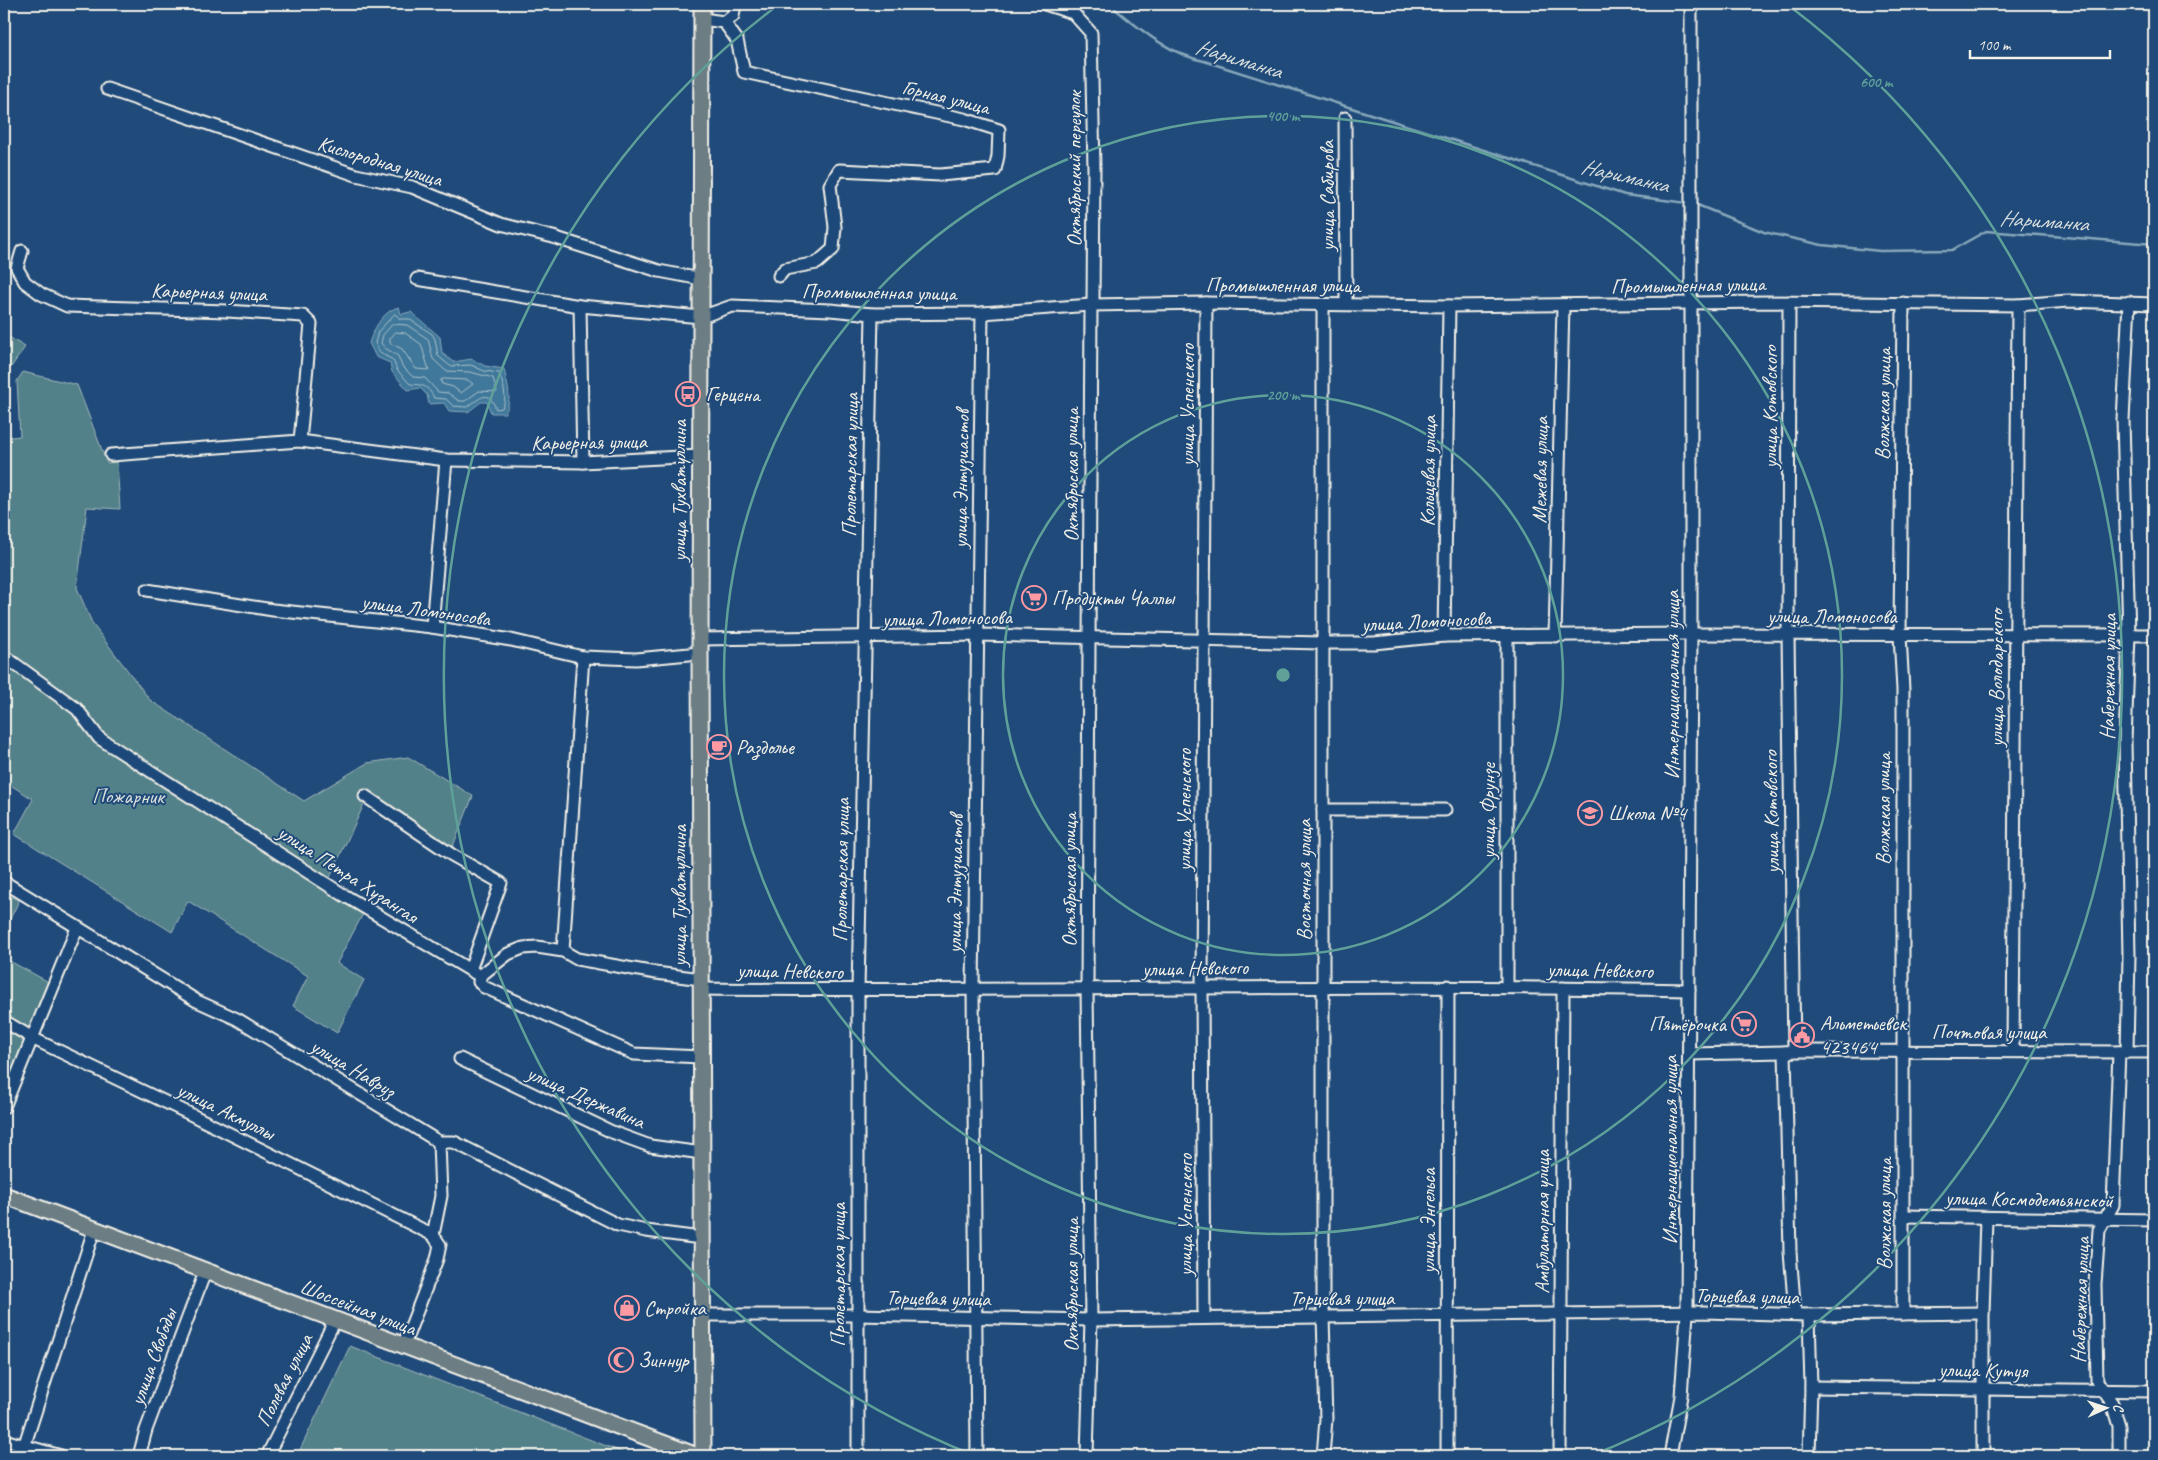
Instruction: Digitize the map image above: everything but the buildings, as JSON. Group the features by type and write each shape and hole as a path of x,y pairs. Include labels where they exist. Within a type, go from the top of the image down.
{"main road":[{"name":"улица Тухватуллина","path":"702,11 700,646 703,1456"},
{"name":"Шоссейная улица","path":"4,1195 403,1347 697,1456"}],"street":[{"path":"702,11 724,22 733,16 735,4"},
{"name":"Октябрьский переулок","path":"1045,4 1073,13 1091,33 1094,168 1092,305"},
{"name":"Интернациональная улица","path":"1670,1456 1681,1396 1687,1314 1691,634 1691,4"},
{"name":"Горная улица","path":"724,22 737,40 744,72 964,119 999,130 998,156 995,170 940,175 839,170 830,185 835,227 833,249 818,263 785,269 779,276"},
{"name":"Кислородная улица","path":"107,89 356,175 412,187 501,224 553,237 658,271 701,279"},
{"name":"улица Сабирова","path":"1345,118 1346,304"},
{"name":"Карьерная улица","path":"22,251 17,268 26,282 41,294 67,306 227,311 303,316 311,324 300,441"},
{"name":"Промышленная улица","path":"417,279 580,306 701,317 732,306 830,310 872,314 982,313 1092,305 1206,303 1449,306 1789,302 2018,305 2068,301 2154,304"},
{"name":"улица Котовского","path":"1789,302 1790,1252 1795,1313"},
{"name":"Набережная улица","path":"2119,1456 2118,1426 2112,1403 2096,1381 2095,1284 2099,1230 2113,1205 2129,956 2125,741 2129,635 2123,420 2129,302"},
{"name":"улица Успенского","path":"1204,1317 1202,987 1206,303"},
{"name":"Волжская улица","path":"1903,303 1900,635 1903,690 1903,1314"},
{"name":"Восточная улица","path":"1323,304 1322,986 1323,1316 1326,1420 1323,1456"},
{"name":"Октябрьская улица","path":"1087,1456 1091,1320 1087,988 1092,305"},
{"name":"Межевая улица","path":"1555,636 1563,305"},
{"name":"улица Володарского","path":"2013,1051 2018,305"},
{"path":"580,306 583,462"},
{"name":"Кольцевая улица","path":"1444,636 1449,306"},
{"name":"улица Энтузиастов","path":"977,1456 973,990 976,635 982,313"},
{"name":"Пролетарская улица","path":"858,1456 856,1315 858,990 872,314"},
{"name":"Карьерная улица","path":"111,456 300,441 446,460 583,462 700,456"},
{"path":"432,627 446,460"},
{"name":"улица Ломоносова","path":"148,590 273,610 432,627 511,640 583,657 636,659 700,646 976,635 1089,636 1323,643 1374,642 1444,636 1691,634 2154,635"},
{"name":"улица Фрунзе","path":"1507,636 1507,986"},
{"name":"улица Петра Хузангая","path":"4,656 77,709 99,738 350,899 475,973 479,982 484,987 634,1054 701,1057"},
{"path":"563,951 583,657"},
{"path":"365,796 452,855 501,883 475,973"},
{"path":"1323,810 1445,810"},
{"name":"улица Навруз","path":"4,882 197,1001 236,1019 439,1142 454,1142 618,1225 646,1231 701,1238"},
{"path":"4,1108 77,928"},
{"name":"улица Тухватуллина","path":"475,973 522,948 538,947 563,951 577,959 656,973 701,984"},
{"name":"улица Невского","path":"701,984 858,990 1507,986 1689,990"},
{"name":"улица Энгельса","path":"1447,1456 1449,1395 1446,1316 1448,986"},
{"name":"Амбулаторная улица","path":"1560,1456 1563,988"},
{"name":"улица Акмуллы","path":"4,1020 32,1038 188,1113 432,1235"},
{"name":"Почтовая улица","path":"1689,1054 1903,1051 2154,1052"},
{"name":"улица Державина","path":"460,1059 612,1132 650,1146 702,1153"},
{"path":"403,1347 437,1258 440,1244 432,1235 441,1196 439,1142"},
{"name":"улица Космодемьянской","path":"1904,1216 2154,1220"},
{"path":"1983,1456 1985,1389 1983,1313 1986,1218"},
{"path":"22,1452 94,1230"},
{"name":"улица Свободы","path":"139,1456 146,1430 205,1272"},
{"name":"Торцевая улица","path":"701,1315 856,1315 1091,1320 1323,1316 1983,1313"},
{"path":"1809,1315 1811,1386 1809,1456"},
{"name":"Полевая улица","path":"267,1456 335,1320"},
{"name":"улица Кутуя","path":"1811,1386 2154,1391"},
{"path":"4,1440 22,1452 61,1456"}],"green space":[{"path":"4,334 25,347 9,370 4,371"},
{"name":"Пожарник","path":"23,372 77,385 107,463 117,462 120,509 87,507 77,588 93,625 150,700 304,801 367,763 408,757 473,796 451,851 366,800 326,886 365,910 337,963 364,980 337,1033 293,1006 308,976 188,901 172,932 14,834 33,799 4,781 4,438 20,436 17,381"},
{"path":"4,892 19,901 4,931"},
{"path":"4,958 56,986 4,1114"},
{"path":"350,1346 632,1456 297,1456"}],"water":[{"path":"399,307 401,314 411,312 440,337 442,353 453,362 472,359 485,366 504,369 509,397 505,413 491,413 487,402 481,402 468,412 449,411 444,403 429,404 427,395 420,388 408,390 392,372 390,363 376,357 369,343 384,316"}],"waterway":[{"name":"Нариманка","path":"1115,4 1115,9 1157,41 1191,58 1625,195 1687,203"},
{"name":"Нариманка","path":"1695,204 1764,232 1822,245 1880,251 1952,250 1986,231 2154,244"}],"place":[{"name":"Герцена","path":"688,394"},
{"name":"Продукты Чаллы","path":"1034,598"},
{"name":"Раздолье","path":"719,747"},
{"name":"Школа №4","path":"1590,813"},
{"name":"Пятёрочка","path":"1744,1024"},
{"name":"Альметьевск 423464","path":"1802,1035"},
{"name":"Стройка","path":"627,1308"},
{"name":"Зиннур","path":"621,1360"}]}
